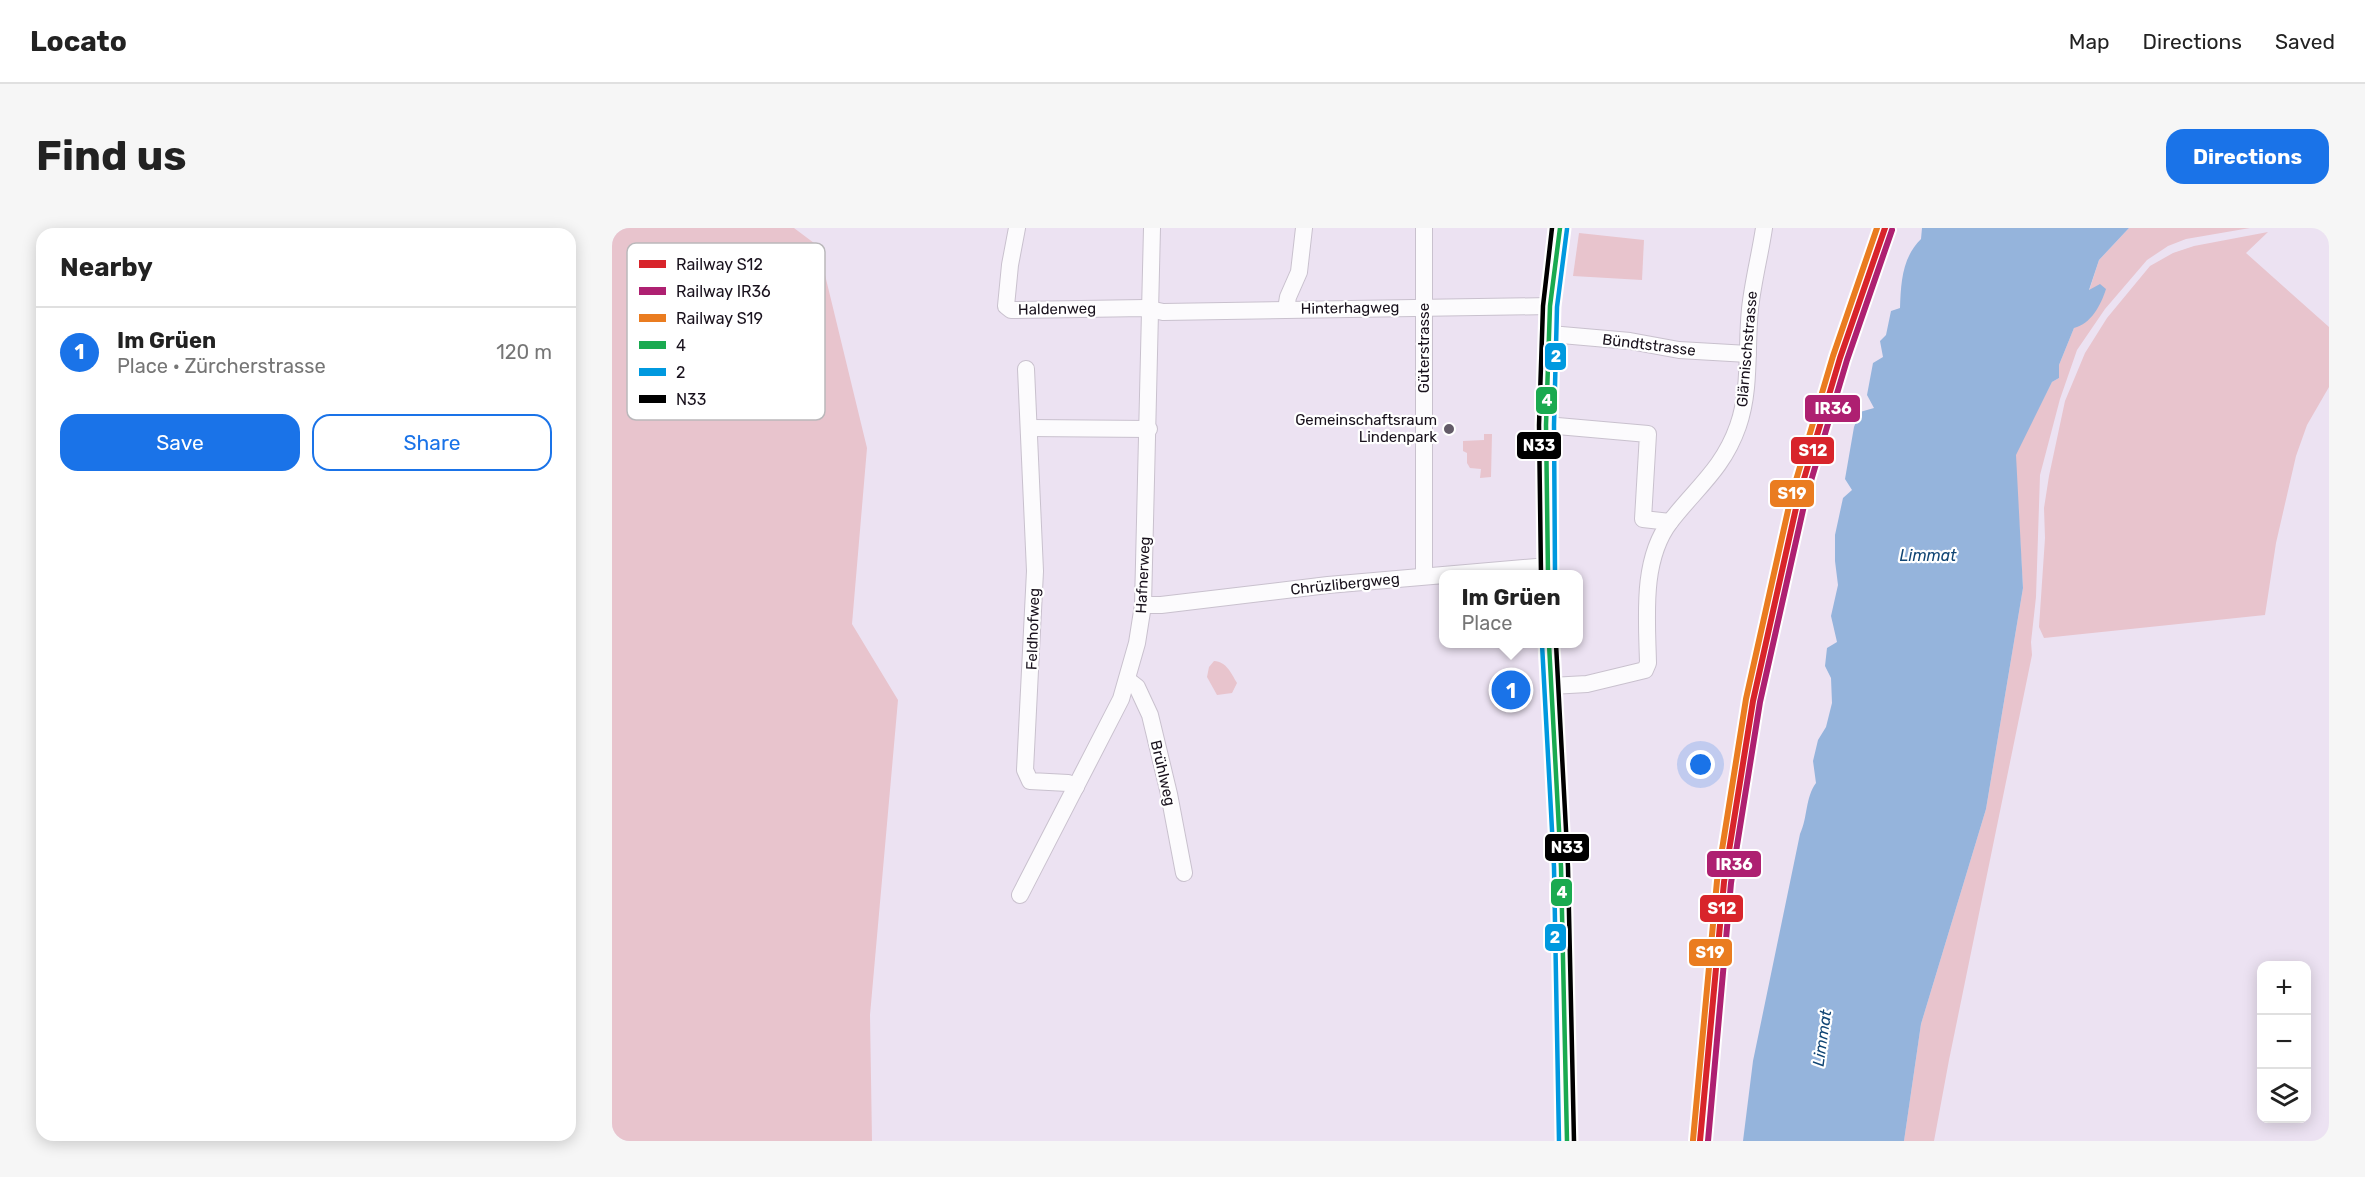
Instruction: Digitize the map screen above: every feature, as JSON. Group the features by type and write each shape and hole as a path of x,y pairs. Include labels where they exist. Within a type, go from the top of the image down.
{"main road":[{"path":"1548,570 1546,425 1550,306 1560,228"},
{"path":"1550,648 1561,867 1568,1141"}],"street":[{"name":"Haldenweg","path":"1017,228 1006,306 1011,310 1093,308 1151,310"},
{"name":"Hafnerweg","path":"1020,895 1121,699 1128,680 1143,605 1152,228"},
{"path":"1286,309 1288,297 1299,272 1304,228"},
{"name":"Güterstrasse","path":"1424,228 1424,576"},
{"name":"Glärnischstrasse","path":"1551,686 1587,684 1645,670 1648,663 1649,587 1654,556 1662,535 1670,522 1708,479 1730,446 1739,424 1745,396 1750,310 1764,228"},
{"name":"Hinterhagweg","path":"1151,310 1163,312 1550,306"},
{"name":"Bündtstrasse","path":"1550,334 1630,340 1679,350 1748,354"},
{"name":"Feldhofweg","path":"1026,369 1035,571 1024,770 1030,781 1068,783 1077,787"},
{"path":"1546,425 1648,434 1643,519 1670,522"},
{"path":"1030,428 1149,429"},
{"name":"Chrüzlibergweg","path":"1143,605 1439,575"},
{"name":"Brühlweg","path":"1128,680 1137,687 1150,715 1169,794 1184,873"}],"shaded area":[{"path":"612,228 794,228 814,243 627,243 627,420 825,420 825,275 867,448 852,624 898,700 870,1015 872,1141 612,1141"},
{"path":"2129,228 2250,228 2186,239 2168,246 2147,260 2105,309 2077,350 2060,399 2040,475 2032,655 1934,1141 1904,1141 1921,1024 1986,809 2023,588 2015,455 2052,382 2059,378 2059,365 2099,260"},
{"path":"2268,232 2246,253 2329,327 2329,387 2307,425 2296,456 2276,543 2265,615 2044,638 2039,627 2045,538 2044,508 2065,401 2085,353 2107,318 2150,266 2173,253 2194,246"},
{"path":"1579,233 1644,240 1642,280 1573,276"},
{"path":"1484,434 1492,434 1491,477 1480,478 1481,469 1470,468 1467,463 1463,441 1484,440"},
{"path":"1214,661 1231,672 1237,683 1232,693 1217,695 1207,677 1209,667"}],"water":[{"name":"Limmat","path":"1922,228 2129,228 2099,260 2089,290 2100,284 2106,289 2101,301 2090,318 2074,328 2059,365 2059,378 2052,382 2016,455 2023,588 1986,809 1921,1024 1904,1141 1743,1141 1753,1061 1800,834 1810,795 1816,783 1813,761 1832,703 1831,678 1825,666 1827,648 1837,642 1831,616 1838,585 1835,535 1843,498 1852,490 1845,479 1854,427 1860,412 1874,408 1867,395 1873,363 1883,357 1880,341 1886,335 1891,311 1900,308 1906,262 1921,239"}],"rail line":[{"name":"S19","path":"1693,1140 1717,881 1746,699 1791,497 1833,356 1877,228"},
{"name":"S12","path":"1700,1141 1724,882 1753,701 1798,499 1840,358 1885,228"},
{"name":"IR36","path":"1708,1141 1731,883 1760,702 1805,501 1847,360 1892,230"}],"transit line":[{"name":"N33","path":"1541,570 1539,425 1543,306 1552,228"},
{"name":"4","path":"1548,570 1546,425 1550,306 1560,228"},
{"name":"2","path":"1555,570 1554,425 1557,307 1567,229"},
{"name":"2","path":"1542,648 1554,867 1559,1141"},
{"name":"4","path":"1549,648 1561,867 1567,1141"},
{"name":"N33","path":"1556,648 1568,867 1574,1141"}],"place":[{"name":"Gemeinschaftsraum Lindenpark","path":"1449,429"},
{"name":"Im Grüen","path":"1511,690"}]}
